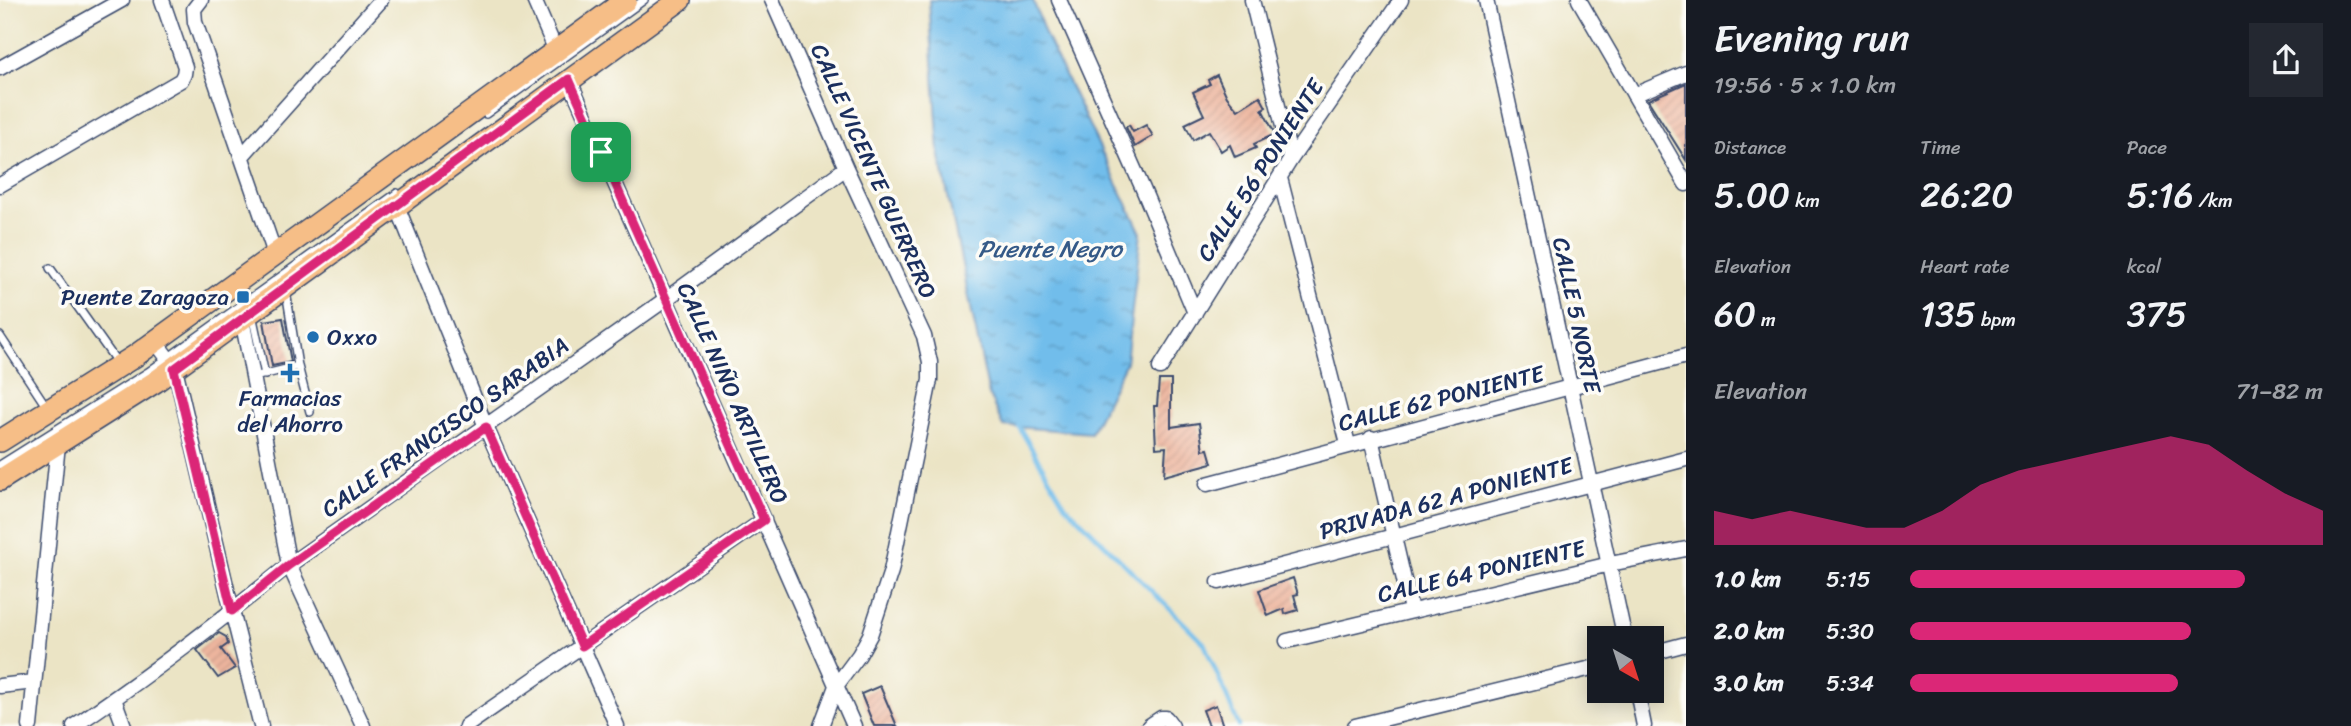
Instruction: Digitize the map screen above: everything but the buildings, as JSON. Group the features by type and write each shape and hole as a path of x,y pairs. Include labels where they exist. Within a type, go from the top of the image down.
{"main road":[{"path":"0,480 58,444 275,254 626,0"},
{"path":"0,441 119,366 164,353 251,320 283,297 401,197 680,0"}],"street":[{"path":"0,68 122,0"},
{"path":"0,185 181,80 185,67 162,0"},
{"path":"201,0 194,9 195,22 275,254"},
{"path":"242,156 381,0"},
{"path":"534,0 556,51"},
{"name":"CALLE VICENTE GUERRERO","path":"772,0 924,336 930,362 930,380 891,571 870,635 859,655 836,685"},
{"path":"1059,0 1195,313"},
{"path":"1252,0 1291,159"},
{"name":"CALLE 56 PONIENTE","path":"1160,368 1291,159 1401,0"},
{"name":"CALLE 5 NORTE","path":"1486,0 1569,389 1623,626"},
{"path":"1579,0 1685,179"},
{"path":"1634,94 1686,73"},
{"name":"CALLE NIÑO ARTILLERO","path":"569,79 854,726"},
{"name":"CALLE FRANCISCO SARABIA","path":"74,726 232,611 289,565 666,299 846,168"},
{"path":"1280,178 1348,444"},
{"path":"401,197 486,427 617,726"},
{"path":"251,320 289,565 363,726"},
{"path":"164,353 261,726"},
{"name":"CALLE 62 PONIENTE","path":"1207,484 1348,444 1569,389 1686,356"},
{"path":"1371,438 1411,611"},
{"path":"30,726 58,444"},
{"name":"PRIVADA 62 A PONIENTE","path":"1219,582 1686,459"},
{"path":"466,726 764,520"},
{"name":"CALLE 64 PONIENTE","path":"1287,641 1610,564 1686,549"},
{"path":"1664,650 1686,644"},
{"path":"1355,726 1587,669"},
{"path":"0,686 34,682"},
{"path":"821,726 836,685"},
{"path":"114,699 124,726"},
{"path":"1640,704 1644,726"},
{"path":"1149,726 1166,718 1172,726"}],"lane":[{"path":"476,122 644,0"},
{"path":"631,24 665,0"},
{"path":"0,465 401,197"},
{"path":"50,268 119,366"},
{"path":"283,297 310,412"},
{"path":"0,336 49,410"},
{"path":"260,376 298,366"}],"water":[{"name":"Puente Negro","path":"929,0 1033,0 1045,34 1141,233 1126,362 1091,433 1003,426 989,395 939,152"}],"waterway":[{"path":"1019,423 1065,505 1204,643 1239,726"}],"place":[{"name":"Puente Zaragoza","path":"243,297"},
{"name":"Oxxo","path":"313,337"},
{"name":"Farmacias del Ahorro","path":"290,373"}],"route":[{"path":"569,79 601,152 764,520 582,646 486,427 289,565 232,611 174,369 569,79"}]}
